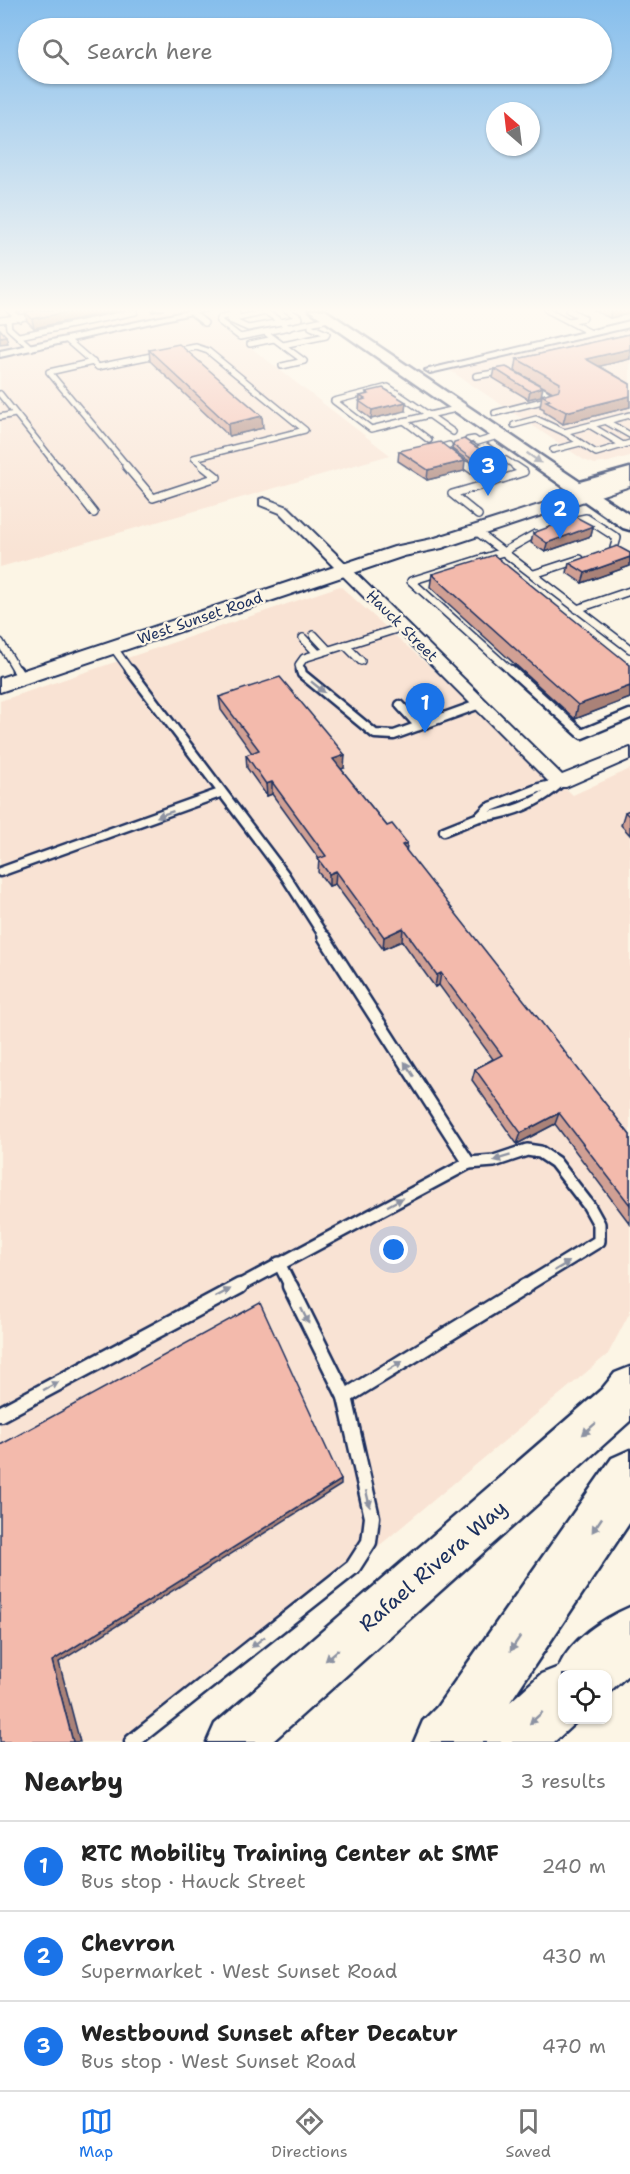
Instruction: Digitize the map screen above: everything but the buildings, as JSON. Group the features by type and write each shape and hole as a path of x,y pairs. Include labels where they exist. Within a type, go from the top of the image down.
{"highway":[{"path":"444,1742 458,1728 630,1476"},
{"path":"590,1670 630,1635"},
{"path":"510,1742 558,1699"}],"main road":[{"path":"436,391 461,408 553,450 587,479 630,524"},
{"path":"462,391 495,413 507,430 587,479 630,500"},
{"path":"587,479 628,448"},
{"name":"West Sunset Road","path":"0,685 400,551 436,544 477,523 587,479 630,466"},
{"path":"587,479 630,473"},
{"name":"West Sunset Road","path":"587,479 630,482"},
{"name":"Rafael Rivera Way","path":"233,1742 617,1404 630,1388"}],"street":[{"name":"Hauck Street","path":"264,502 284,510 560,783"},
{"path":"560,783 630,753"}],"lane":[{"path":"64,391 153,498 199,485 217,477 194,458 305,430 257,391"},
{"path":"371,391 334,401 371,429 461,408"},
{"path":"394,391 453,432"},
{"path":"495,413 550,400 553,397 543,391"},
{"path":"0,394 94,513"},
{"path":"0,417 15,414"},
{"path":"564,432 630,415"},
{"path":"628,448 596,453 564,432 536,419 477,444 524,472 452,494 503,552 630,649"},
{"path":"404,422 429,440"},
{"path":"607,422 630,435"},
{"path":"591,426 628,448"},
{"path":"553,450 580,443"},
{"path":"451,450 473,465 490,483"},
{"path":"562,524 586,518 617,538 614,548"},
{"path":"535,534 503,552 411,581 582,734 630,714"},
{"path":"604,552 614,548"},
{"path":"614,548 622,554"},
{"path":"534,574 584,558"},
{"path":"578,609 630,591"},
{"path":"403,627 304,658 299,664 302,674 375,734 394,735 480,704"},
{"path":"314,635 328,650"},
{"path":"303,638 317,653"},
{"path":"0,642 22,678"},
{"path":"345,645 361,662"},
{"path":"113,647 220,793 284,874 470,1163"},
{"path":"400,705 419,726"},
{"path":"444,831 479,817 488,808 539,788 560,783"},
{"path":"0,872 220,793"},
{"path":"0,1414 470,1163 494,1161 527,1150 540,1152 555,1162 589,1206 599,1224 599,1241 345,1397"},
{"path":"132,1742 354,1567 369,1542 372,1518 345,1397 279,1263"}],"shaded area":[{"path":"0,391 307,391 390,455 0,567"},
{"path":"481,391 630,391 630,456 595,464 584,460"},
{"path":"340,586 573,795 630,769 630,1312 608,1354 145,1742 0,1742 0,701"}],"place":[{"name":"Westbound Sunset after Decatur","path":"488,496"},
{"name":"Chevron","path":"560,539"},
{"name":"RTC Mobility Training Center at SMF","path":"425,733"}]}
